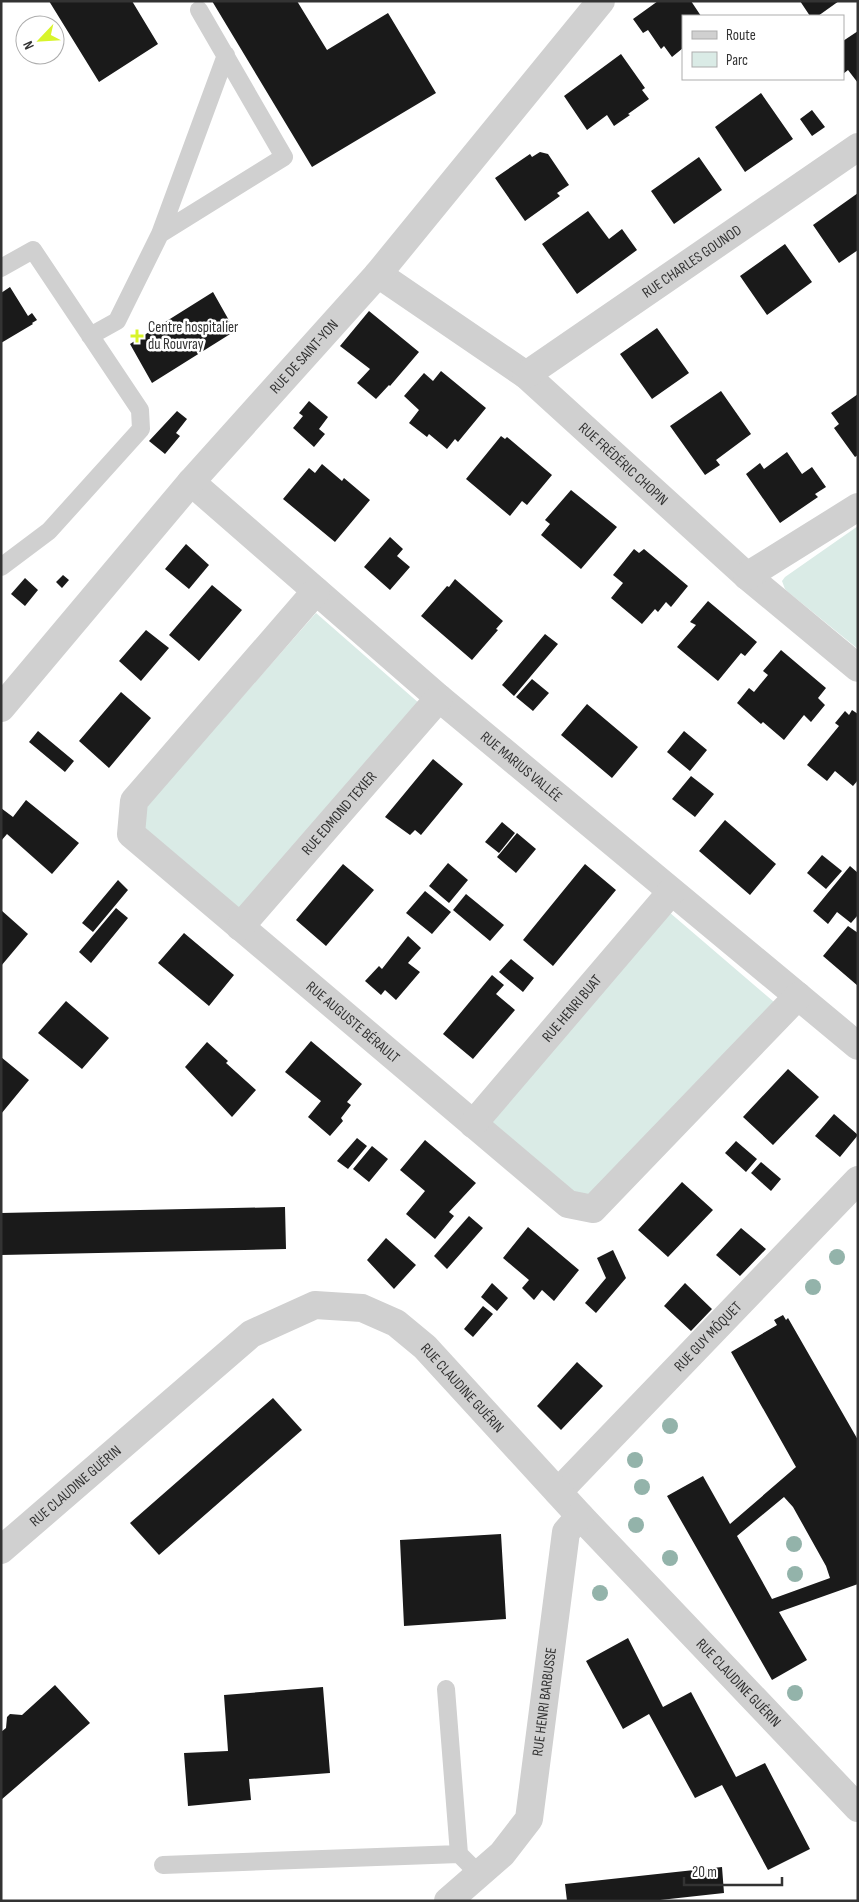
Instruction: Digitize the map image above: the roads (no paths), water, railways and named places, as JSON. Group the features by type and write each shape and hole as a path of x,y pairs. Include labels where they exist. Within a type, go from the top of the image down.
{"street":[{"name":"RUE DE SAINT-YON","path":"1,708 191,482 378,274 601,1"},
{"name":"RUE CHARLES GOUNOD","path":"526,376 858,147"},
{"name":"RUE FRÉDÉRIC CHOPIN","path":"378,274 526,376 747,576 858,668"},
{"name":"RUE MARIUS VALLÉE","path":"191,482 439,698 858,1046"},
{"path":"747,576 858,507"},
{"name":"RUE AUGUSTE BÉRAULT","path":"316,591 134,801 131,834 568,1204 593,1209 798,996"},
{"name":"RUE EDMOND TEXIER","path":"240,926 439,698"},
{"name":"RUE HENRI BUAT","path":"473,1124 671,892"},
{"name":"RUE GUY MÔQUET","path":"558,1492 858,1180"},
{"name":"RUE CLAUDINE GUÉRIN","path":"1,1550 251,1334 315,1305 362,1308 396,1323 425,1346 580,1516 858,1808"},
{"name":"RUE HENRI BARBUSSE","path":"448,1901 502,1854 529,1819 566,1532 580,1516"}],"lane":[{"path":"160,234 284,157 199,10"},
{"path":"90,336 117,321 160,234 226,55"},
{"path":"1,268 33,250 140,410 141,429 49,530 1,567"},
{"path":"446,1688 458,1854 479,1874"},
{"path":"163,1866 458,1854"}],"place":[{"name":"Centre hospitalier du Rouvray","path":"137,336"}]}
